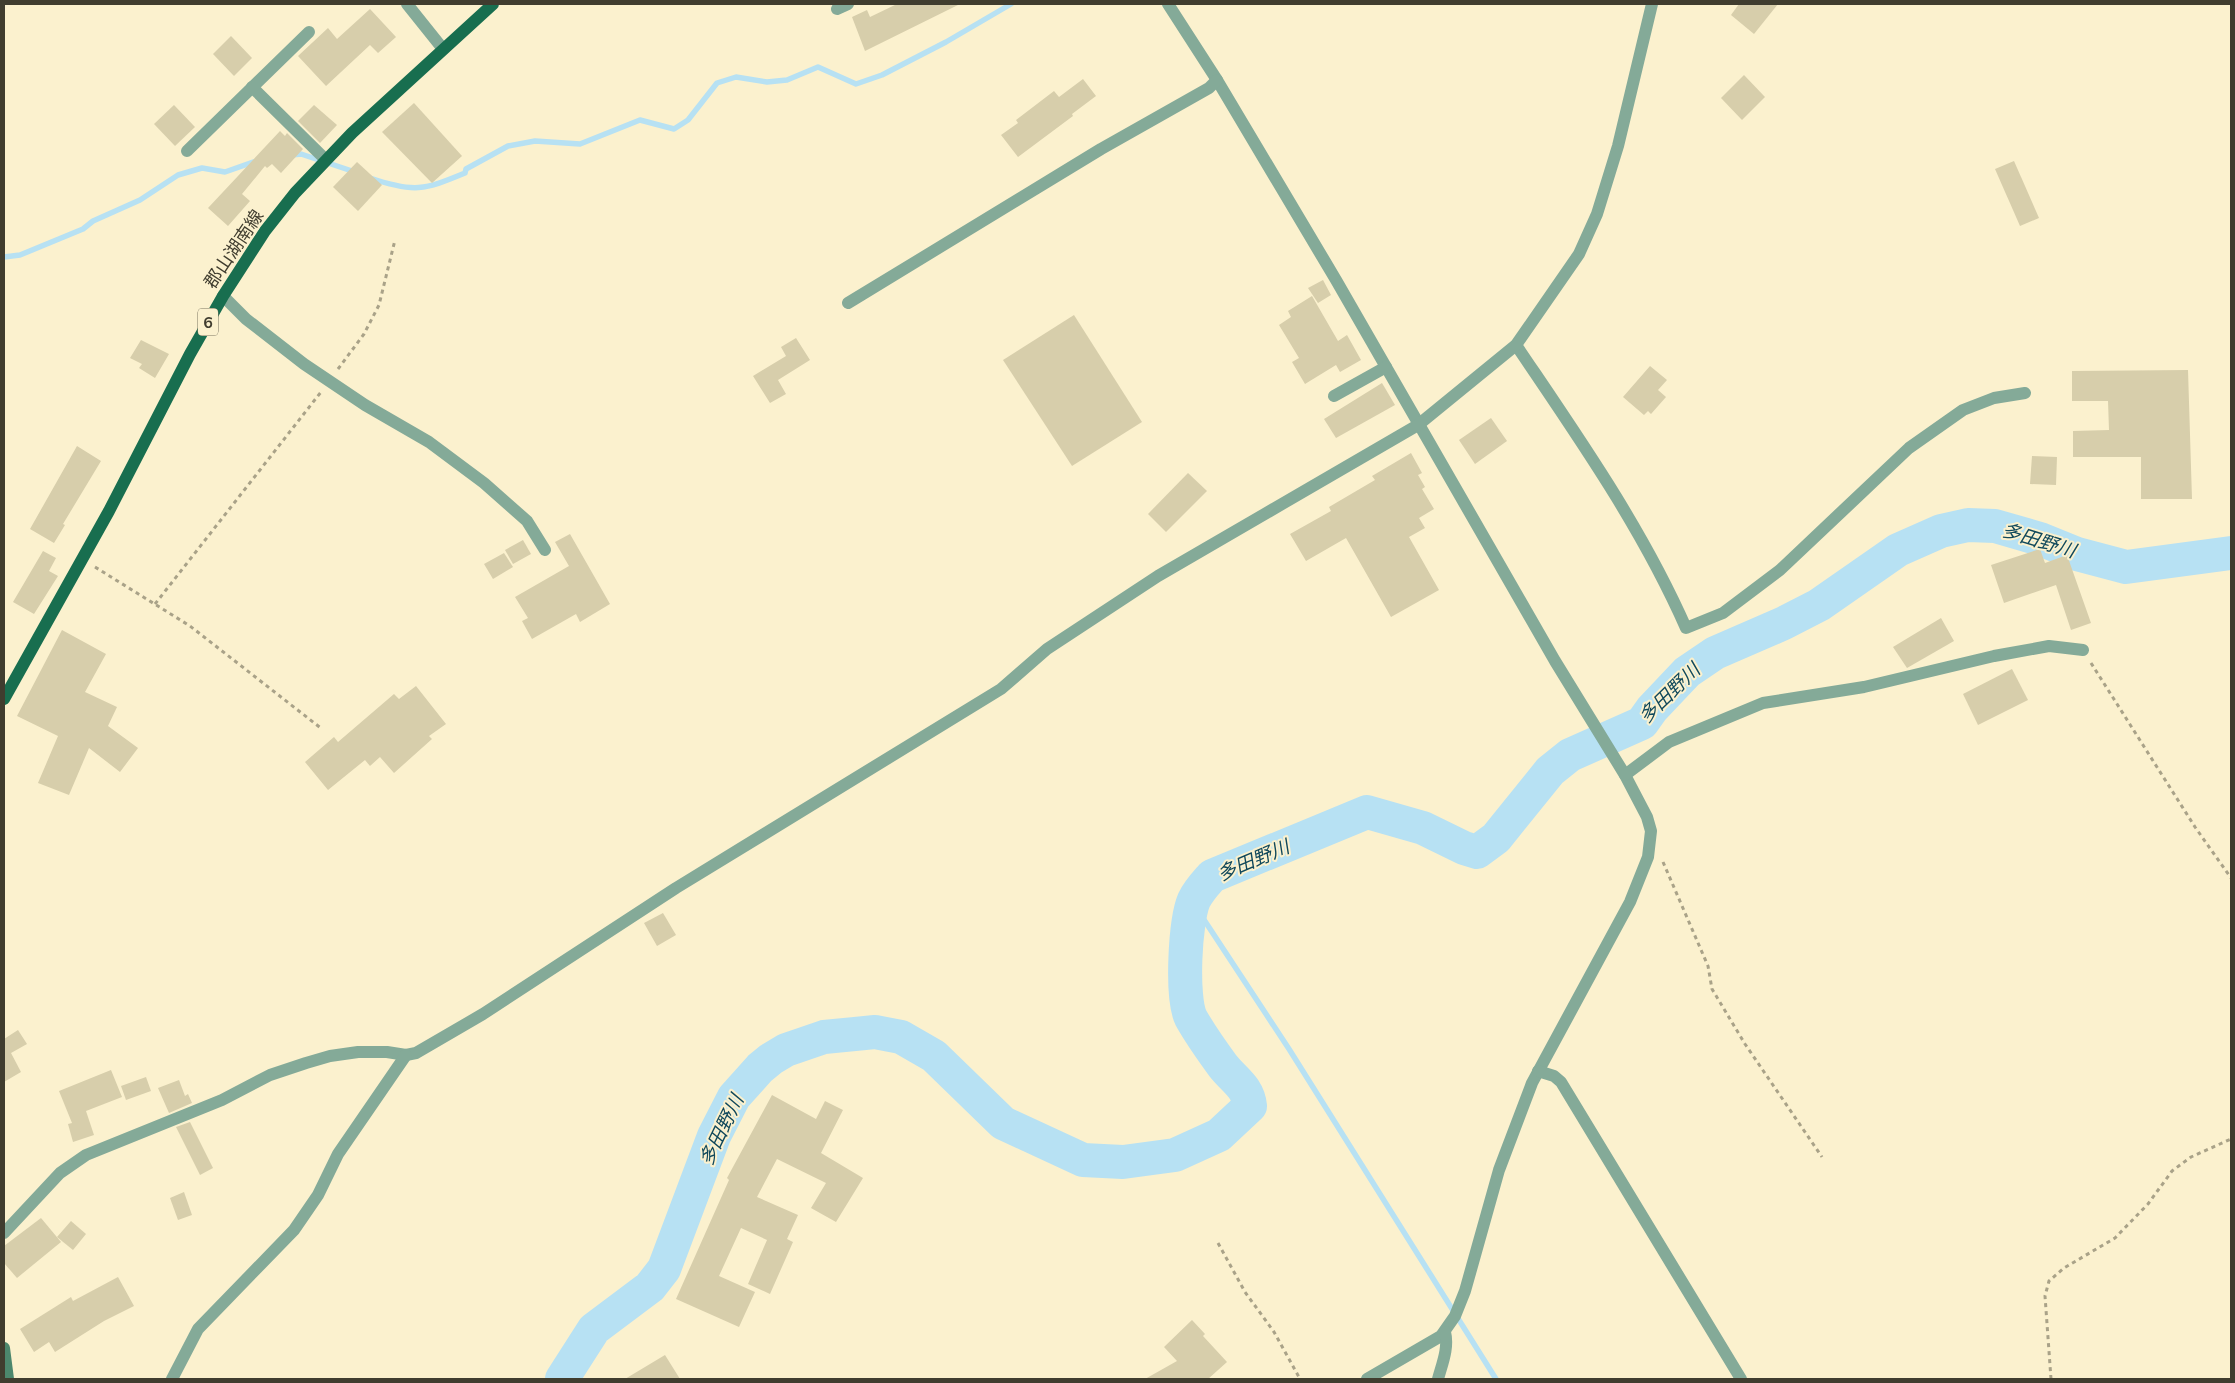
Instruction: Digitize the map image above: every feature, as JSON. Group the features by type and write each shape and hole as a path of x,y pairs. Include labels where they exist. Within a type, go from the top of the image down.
{"main road":[{"name":"郡山湖南線","path":"4,700 223,296 265,231 295,193 352,133 493,4"}],"street":[{"path":"408,4 443,50"},
{"path":"1168,4 1217,80 1386,366 1418,425 1555,661 1625,775 1647,817 1651,831 1651,842 1644,870 1630,902 1538,1071 1499,1170 1465,1291 1455,1316 1444,1332 1367,1379"},
{"path":"4,1233 60,1173 86,1155 222,1100 270,1075 306,1063 330,1056 358,1052 387,1052 406,1055 416,1053 483,1014 676,888 1000,689 1047,649 1158,576 1418,425 1516,345 1579,254 1597,214 1618,146 1652,4"},
{"path":"187,151 309,32"},
{"path":"848,303 1101,149 1209,88 1217,80"},
{"path":"252,87 326,160"},
{"path":"223,296 246,319 329,381 365,405 429,442 484,483 527,521 544,550"},
{"path":"1516,345 1609,484 1642,538 1664,579 1686,628 1723,613 1780,570 1909,448 1963,410 1994,398 2025,393"},
{"path":"1334,396 1386,366"},
{"path":"1625,775 1669,742 1763,703 1864,687 1994,656 2049,646 2083,650"},
{"path":"172,1379 198,1329 294,1230 318,1195 338,1154 406,1055"},
{"path":"1538,1071 1554,1076 1561,1082 1741,1379"},
{"path":"1438,1379 1445,1351 1444,1332"},
{"path":"4,1348 8,1379"}],"path":[{"path":"155,604 364,334 379,305 395,240"},
{"path":"82,558 214,644 322,729"},
{"path":"2083,650 2195,827 2231,878"},
{"path":"1651,842 1661,856 1701,948 1708,966 1712,989 1745,1044 1822,1157"},
{"path":"2051,1379 2045,1296 2049,1281 2072,1263 2115,1238 2148,1204 2172,1171 2191,1157 2231,1139"},
{"path":"1218,1243 1245,1292 1274,1332 1300,1379"}],"building":[{"path":"897,4 960,4 865,51 852,17 867,10 870,17"},
{"path":"1739,4 1778,4 1754,34 1731,15"},
{"path":"370,9 396,37 378,53 370,45 326,86 298,56 328,28 337,39"},
{"path":"231,36 252,58 234,76 213,54"},
{"path":"1744,75 1765,97 1742,120 1721,98"},
{"path":"1083,79 1096,96 1072,114 1073,116 1018,157 1001,135 1018,123 1016,120 1054,91 1059,97"},
{"path":"414,103 462,156 432,183 382,132"},
{"path":"174,105 195,127 175,146 154,124"},
{"path":"314,105 337,125 320,143 298,121"},
{"path":"280,131 285,136 287,133 303,149 281,173 272,164 267,168 265,166 242,194 250,201 228,226 208,208"},
{"path":"2014,161 2039,218 2020,226 1995,169"},
{"path":"357,162 382,185 358,211 333,187"},
{"path":"1323,280 1331,295 1318,303 1308,288"},
{"path":"1312,296 1338,341 1347,335 1361,360 1340,372 1336,365 1305,384 1292,362 1299,358 1279,325 1291,317 1288,311"},
{"path":"1074,315 1142,422 1072,466 1003,360"},
{"path":"796,338 810,360 778,380 786,394 770,403 753,376 786,356 781,347"},
{"path":"141,340 169,354 155,378 139,368 142,364 130,358"},
{"path":"1650,366 1667,380 1658,390 1666,397 1651,414 1648,411 1644,415 1623,397"},
{"path":"2188,370 2192,499 2141,499 2141,457 2073,457 2073,431 2109,430 2108,401 2072,401 2072,371"},
{"path":"1382,383 1395,405 1336,438 1324,419"},
{"path":"1491,418 1507,441 1475,464 1459,440"},
{"path":"77,446 101,461 63,524 65,525 54,543 30,529"},
{"path":"1411,453 1422,473 1418,475 1425,487 1422,489 1434,509 1419,518 1425,528 1409,537 1439,590 1391,617 1346,538 1306,561 1290,534 1331,511 1329,507 1375,480 1372,476"},
{"path":"2032,456 2057,457 2056,485 2030,484"},
{"path":"1188,473 1207,491 1166,532 1148,514"},
{"path":"570,534 610,604 580,622 576,614 532,639 522,621 528,618 515,597 569,566 555,542"},
{"path":"523,540 531,554 513,564 505,550"},
{"path":"2040,549 2045,563 2067,555 2091,623 2071,630 2056,585 2004,603 1991,565"},
{"path":"43,551 56,558 49,571 58,576 34,614 13,602"},
{"path":"504,553 513,567 493,579 484,564"},
{"path":"1941,618 1954,641 1907,668 1893,647"},
{"path":"62,630 106,654 85,692 117,707 108,726 138,748 120,772 89,748 69,795 38,783 58,736 17,716"},
{"path":"2012,669 2028,700 1978,725 1963,694"},
{"path":"416,686 446,724 429,736 432,739 394,773 380,757 370,766 365,760 328,790 305,762 334,737 338,742 394,694 399,699"},
{"path":"663,913 676,935 657,946 644,923"},
{"path":"18,1030 27,1044 11,1053 21,1072 4,1082 4,1039"},
{"path":"111,1070 122,1097 86,1111 94,1135 73,1142 68,1124 72,1123 59,1091"},
{"path":"146,1077 151,1091 126,1100 121,1086"},
{"path":"179,1080 185,1096 188,1094 192,1103 169,1113 158,1088"},
{"path":"772,1095 816,1119 825,1101 843,1110 821,1153 863,1178 836,1222 811,1208 826,1183 777,1159 757,1197 798,1215 787,1239 793,1242 770,1294 748,1284 767,1240 741,1228 719,1276 755,1292 739,1327 676,1299 729,1180 727,1178"},
{"path":"190,1122 213,1168 200,1175 176,1127"},
{"path":"184,1192 192,1215 178,1220 170,1198"},
{"path":"41,1218 61,1242 17,1278 4,1263 4,1246"},
{"path":"71,1221 86,1234 73,1250 57,1237"},
{"path":"118,1277 134,1306 104,1321 55,1352 49,1342 34,1352 20,1329 71,1297 73,1301"},
{"path":"1192,1320 1205,1334 1203,1336 1227,1362 1208,1379 1145,1379 1177,1361 1164,1347"},
{"path":"665,1355 680,1379 625,1379"}],"waterway":[{"path":"370,178 398,186 419,188 465,173 466,169 508,146 535,141 580,144 640,120 674,129 688,120 717,83 736,77 767,82 787,80 818,67 856,84 882,75 946,42 1011,4"},
{"path":"292,155 301,154 355,172"},
{"path":"4,257 20,255 83,229 93,221 140,200 178,175 202,168 225,172 256,161"},
{"name":"多田野川","path":"562,1379 594,1329 650,1287 664,1269 714,1136 734,1097 760,1068 786,1050 824,1037 875,1032 901,1037 934,1056 1003,1123 1083,1160 1123,1162 1175,1155 1219,1135 1250,1106 1249,1099 1240,1084 1223,1066 1210,1048 1191,1018 1188,1008 1185,977 1188,924 1194,900 1212,876 1367,812 1423,828 1464,848 1477,852 1496,838 1550,771 1570,755 1642,723 1652,709 1687,672 1715,653 1784,623 1819,605 1898,550 1941,531 1968,525 1995,526 2040,539 2077,554 2126,567 2231,553"},
{"path":"1193,903 1289,1049 1496,1379"}]}
